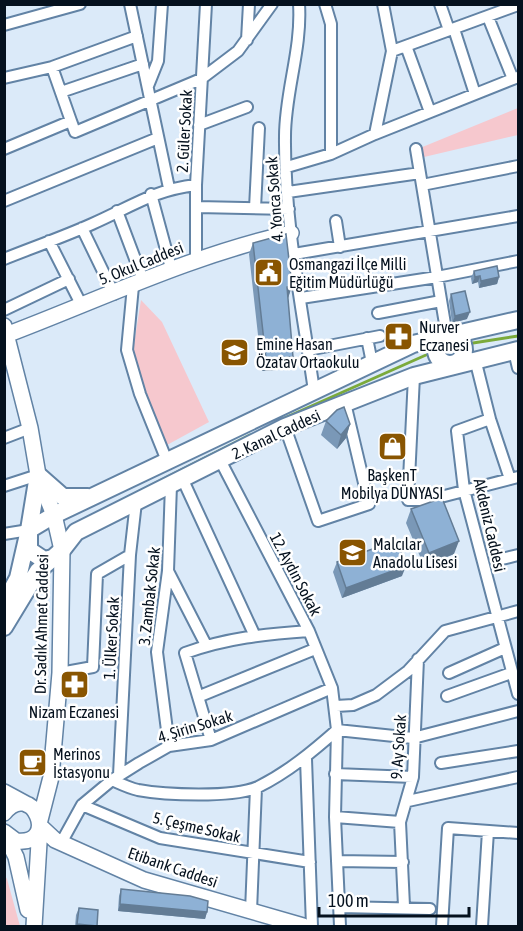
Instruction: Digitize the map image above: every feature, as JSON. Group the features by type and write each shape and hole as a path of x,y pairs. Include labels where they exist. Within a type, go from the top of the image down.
{"main road":[{"name":"5. Okul Caddesi","path":"5,331 114,294 171,268 291,233"},
{"name":"2. Kanal Caddesi","path":"29,530 54,515 413,344 519,320"},
{"name":"Dr. Sadık Ahmet Caddesi","path":"5,331 10,371 30,428 38,475 54,515 57,554 60,673 51,777 40,823 32,927"},
{"path":"447,336 436,345 436,354 441,362 455,363"},
{"name":"2. Kanal Caddesi","path":"4,627 38,571 76,532 285,427 414,376 455,363 516,350"},
{"path":"38,475 63,497 72,499 98,495"},
{"path":"4,604 18,578 38,475"},
{"path":"29,530 29,550 44,560 57,554"},
{"path":"4,792 28,805"},
{"path":"4,813 16,804 28,805"},
{"name":"Etibank Caddesi","path":"28,805 46,835 144,880 303,927"},
{"path":"5,833 16,841 28,841 40,823"},
{"path":"5,833 16,857 32,927"}],"street":[{"path":"4,25 45,9 80,4"},
{"path":"130,4 169,188"},
{"path":"148,86 158,61 162,4"},
{"name":"2. Güler Sokak","path":"196,260 196,184 206,4"},
{"path":"247,40 249,4"},
{"path":"52,67 75,132 152,102 201,79 238,51 272,4"},
{"name":"4. Yonca Sokak","path":"299,4 301,29 285,135 286,166 291,233 314,391"},
{"path":"325,4 331,24 331,154"},
{"path":"375,134 392,51 383,4"},
{"path":"440,4 452,29 475,94"},
{"path":"392,51 491,12 519,4"},
{"path":"286,166 331,154 516,78 491,12"},
{"path":"4,78 52,67 137,36"},
{"path":"406,46 430,112"},
{"path":"61,92 143,64"},
{"path":"199,125 247,107"},
{"path":"4,149 71,121"},
{"path":"255,208 259,128"},
{"path":"4,201 158,138"},
{"path":"416,149 447,336"},
{"path":"288,192 421,179 519,166"},
{"path":"4,259 82,228 151,194 169,188 196,184"},
{"path":"151,194 171,268"},
{"path":"197,207 289,209"},
{"path":"117,211 138,283 128,350 140,394 167,461"},
{"path":"294,254 519,216"},
{"path":"336,221 340,247"},
{"path":"82,228 114,294"},
{"path":"49,241 82,306"},
{"path":"301,298 437,277 519,261"},
{"path":"4,310 69,279"},
{"path":"378,313 441,301"},
{"path":"308,350 380,336"},
{"path":"367,338 372,363"},
{"path":"516,350 519,368"},
{"path":"414,376 408,500 429,500 514,478 490,419 475,359"},
{"path":"285,427 318,521 369,504 345,403"},
{"name":"Akdeniz Caddesi","path":"490,419 457,431 464,490 511,673 519,694"},
{"path":"4,438 30,428"},
{"name":"12. Aydın Sokak","path":"220,459 309,631 332,688 336,706 337,730 335,817 340,927"},
{"path":"4,486 38,475"},
{"path":"177,481 254,634"},
{"name":"3. Zambak Sokak","path":"169,746 158,652 177,481"},
{"name":"1. Ülker Sokak","path":"116,778 130,555 136,502"},
{"path":"4,534 29,530"},
{"path":"60,673 93,667 97,574 130,555"},
{"path":"502,559 519,555"},
{"path":"168,571 206,645"},
{"path":"4,593 18,578"},
{"path":"336,706 353,705 376,695 408,671 445,631 496,617 518,615"},
{"path":"211,740 200,696 185,653 206,645 254,634 309,631"},
{"path":"449,673 505,648"},
{"path":"200,696 315,649"},
{"name":"9. Ay Sokak","path":"404,906 400,822 408,801 413,777 412,738 418,659"},
{"path":"447,696 511,673"},
{"name":"4. Şirin Sokak","path":"61,843 82,806 116,778 169,746 211,740 332,688"},
{"path":"116,778 136,790 167,794 215,794 256,788 306,759 337,730 412,738 519,711"},
{"path":"441,764 519,751"},
{"path":"306,759 312,927"},
{"path":"335,774 413,777"},
{"path":"408,801 519,777"},
{"path":"251,911 256,788"},
{"name":"5. Çeşme Sokak","path":"82,806 160,838 254,855 310,862"},
{"path":"335,817 400,822"},
{"path":"442,927 448,828 519,833"},
{"path":"482,927 488,831"},
{"path":"337,861 403,862"},
{"path":"340,907 404,906 430,909"}],"shaded area":[{"path":"518,108 518,135 424,157 420,148"},
{"path":"141,300 162,322 209,422 167,445 146,392 133,350"},
{"path":"4,874 7,879 20,926 5,926"}],"building":[{"path":"286,234 292,286 287,287 293,357 266,359 253,243"},
{"path":"497,266 499,277 481,281 480,276 475,277 474,271"},
{"path":"465,291 470,312 455,316 451,294"},
{"path":"344,407 350,424 341,435 326,421 337,410"},
{"path":"442,498 459,541 429,553 411,509"},
{"path":"397,540 406,566 346,588 337,562"},
{"path":"121,889 190,896 208,901 207,912 120,904"},
{"path":"79,908 98,910 97,926 77,924"}],"waterway":[{"path":"473,343 518,336"},
{"path":"280,420 426,355"},
{"path":"114,504 250,435"}],"place":[{"name":"Osmangazi İlçe Milli Eğitim Müdürlüğü","path":"268,273"},
{"name":"Nurver Eczanesi","path":"398,336"},
{"name":"Emine Hasan Özatav Ortaokulu","path":"235,353"},
{"name":"BaşkenT Mobilya DÜNYASI","path":"392,447"},
{"name":"Malcılar Anadolu Lisesi","path":"352,553"},
{"name":"Nizam Eczanesi","path":"74,684"},
{"name":"Merinos İstasyonu","path":"32,763"}]}
